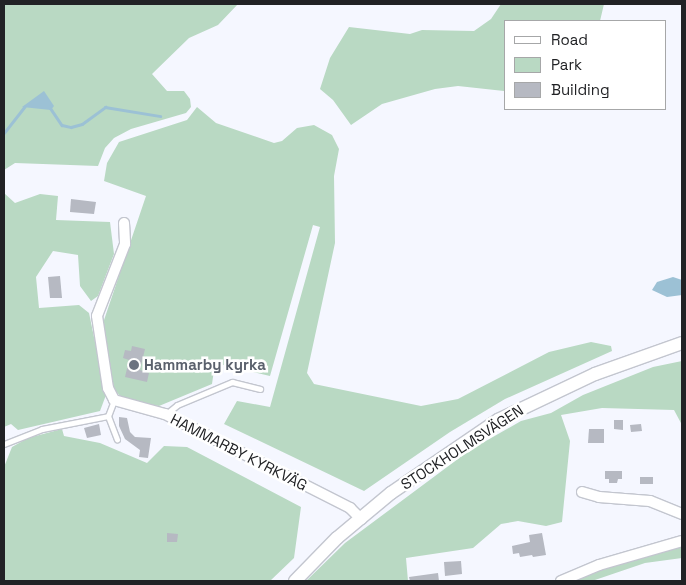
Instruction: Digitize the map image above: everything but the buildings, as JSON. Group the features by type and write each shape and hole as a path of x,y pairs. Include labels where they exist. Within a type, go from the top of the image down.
{"street":[{"path":"114,400 108,388 97,316 125,244 124,223"},
{"name":"STOCKHOLMSVÄGEN","path":"295,581 361,518 416,473 498,420 595,374 682,343"},
{"name":"HAMMARBY KYRKVÄG","path":"114,400 165,414 350,508 361,518"},
{"path":"582,492 599,497 650,501 682,514"},
{"path":"561,581 599,565 682,541"}],"lane":[{"path":"165,414 177,405 232,382 260,389"},
{"path":"114,400 108,416 117,439"},
{"path":"4,444 42,429 108,416"}],"green space":[{"path":"4,4 238,4 218,25 189,38 152,74 167,91 184,91 190,99 191,107 186,113 131,129 114,138 105,148 98,166 15,163 4,170"},
{"path":"501,4 604,4 600,20 503,20 503,91 458,86 435,89 382,104 351,125 333,100 320,89 330,58 349,27 410,34 422,30 474,31 491,19"},
{"path":"197,107 216,123 274,143 282,141 297,128 314,125 332,135 339,149 334,176 335,243 307,373 314,384 421,406 458,399 549,352 591,342 611,346 612,351 505,399 450,432 364,491 224,424 237,401 270,407 320,227 313,225 270,376 215,363 212,384 159,406 131,402 121,397 114,389 103,323 146,196 104,181 107,163 119,142 187,120"},
{"path":"4,193 15,203 40,194 58,196 56,220 110,222 114,254 98,296 91,301 80,286 78,255 53,251 36,277 39,308 79,305 89,313 106,395 100,411 18,430 11,424 4,427"},
{"path":"682,361 682,425 674,410 602,408 561,415 570,441 562,522 546,526 518,521 501,524 473,548 406,558 408,581 306,581 345,543 470,450 521,421 551,413 583,395 653,367"},
{"path":"62,429 64,436 100,443 147,463 164,446 187,447 301,507 294,558 270,581 4,581 4,467 12,447 28,438"},
{"path":"682,546 682,558 645,563 592,581 572,581 610,565"}],"water":[{"path":"44,91 54,106 51,110 22,107"},
{"path":"673,277 682,280 682,295 667,297 652,290 657,282"}],"waterway":[{"path":"49,106 62,125 71,127 82,124 105,107 160,116"},
{"path":"4,133 24,107"}],"place":[{"name":"Hammarby kyrka","path":"134,365"}]}
